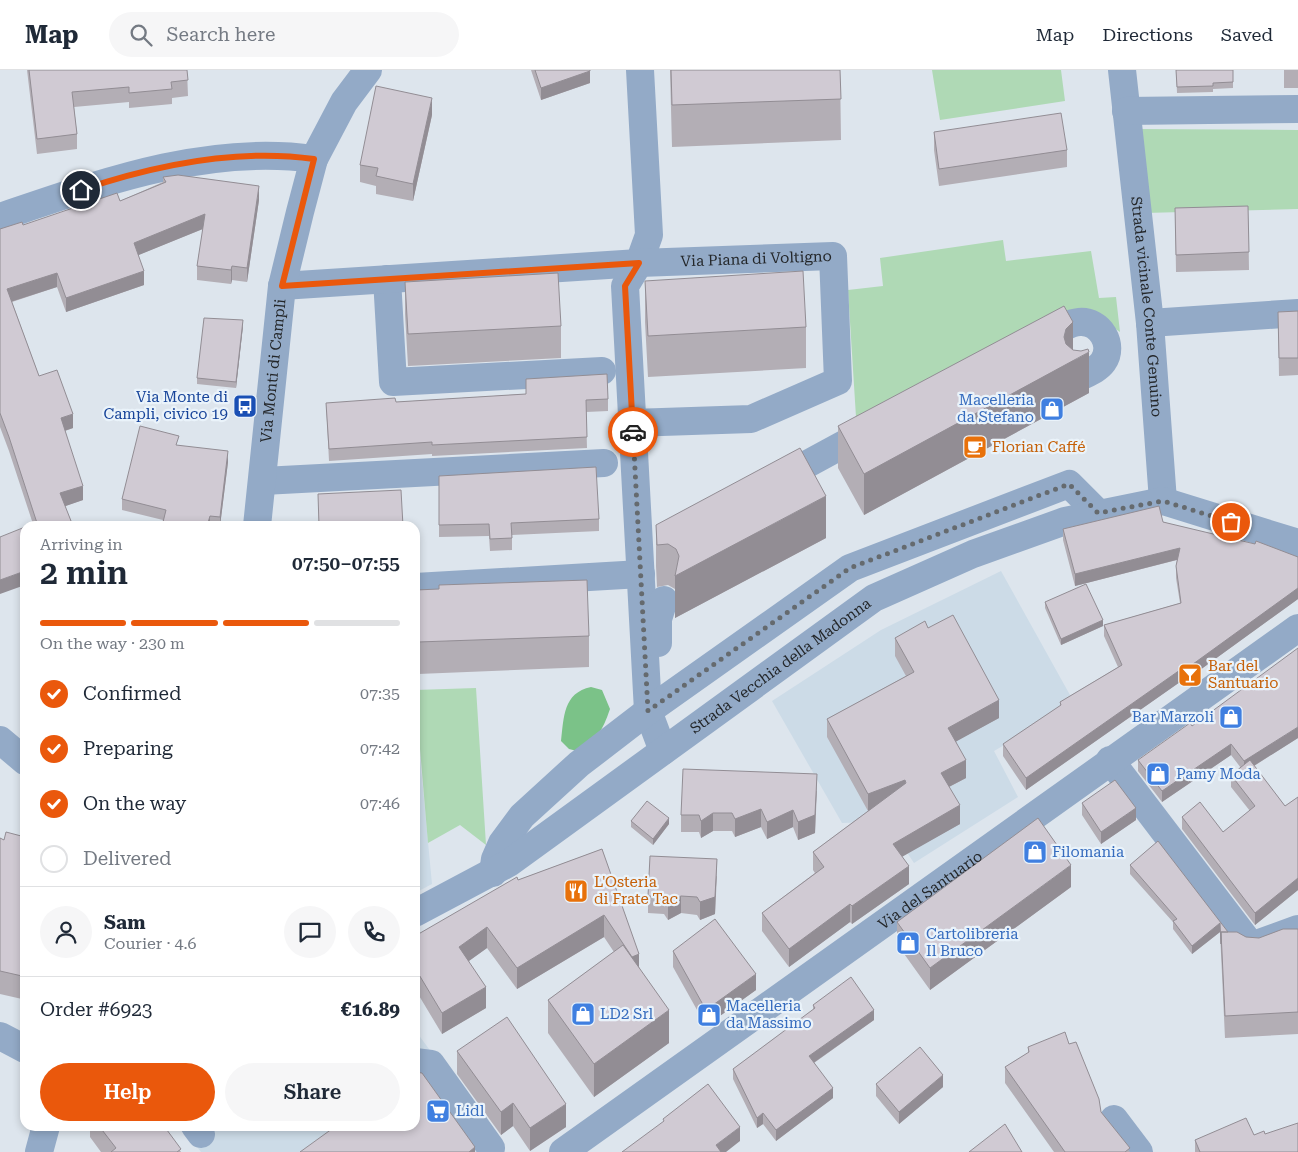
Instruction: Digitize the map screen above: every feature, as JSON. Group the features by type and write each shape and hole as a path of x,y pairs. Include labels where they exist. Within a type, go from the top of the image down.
{"street":[{"name":"Via Monti di Campli","path":"258,521 282,286 314,159 344,102 368,70"},
{"path":"640,70 649,235 639,263 625,286 648,711 663,751"},
{"name":"Strada vicinale Conte Genuino","path":"1122,70 1150,323 1163,501"},
{"path":"1126,111 1298,109"},
{"path":"0,217 96,185 158,168 262,155 314,159"},
{"name":"Via Piana di Voltigno","path":"282,286 639,263 834,256 838,381 751,419 632,423"},
{"path":"387,279 393,382 602,371"},
{"path":"1150,323 1298,314"},
{"path":"1022,350 1072,324 1079,322 1093,324 1103,333 1107,352 1098,368 1080,377"},
{"path":"753,493 892,419"},
{"path":"262,481 604,463"},
{"path":"493,873 495,859 502,843 522,816 579,764 648,711 850,568 1069,484 1098,513"},
{"name":"Strada Vecchia della Madonna","path":"420,910 493,873 559,828 874,598 973,554 1065,521 1163,501 1298,543"},
{"path":"420,586 640,563 666,539"},
{"path":"664,600 658,619 656,636 672,695"},
{"name":"Via del Santuario","path":"563,1152 1110,760 1298,628"},
{"path":"0,740 20,757"},
{"path":"1110,760 1250,944 1254,945 1298,929"},
{"path":"420,1063 431,1064 491,1148"},
{"path":"1114,1119 1139,1152"},
{"path":"39,1152 45,1131"}],"shaded area":[{"path":"1001,571 1075,704 994,751 1018,797 914,863 894,833 870,822 842,823 772,701 881,630"},
{"path":"420,757 432,884 420,890"},
{"path":"420,1037 502,1148 497,1152 201,1152 185,1131 420,1131"}],"green space":[{"path":"932,70 1061,70 1065,101 940,120"},
{"path":"1133,129 1298,130 1298,209 1144,213"},
{"path":"1003,240 1006,261 1091,251 1099,298 1116,297 1120,332 1096,316 856,417 848,290 883,286 880,258"},
{"path":"591,687 602,690 610,709 602,729 595,738 577,751 569,749 561,741 564,715 570,700 582,690"},
{"path":"476,688 486,845 460,825 428,843 420,749 420,690"}],"building":[{"path":"29,70 187,70 188,80 171,82 172,89 129,93 129,87 72,92 77,134 37,139"},
{"path":"535,70 590,70 590,71 541,88"},
{"path":"671,70 840,70 841,99 672,105"},
{"path":"1176,70 1233,70 1233,82 1213,83 1213,86 1177,87"},
{"path":"376,86 432,98 413,184 376,176 378,168 360,165"},
{"path":"1061,113 1067,150 939,169 934,132"},
{"path":"178,175 259,186 247,268 232,266 231,270 197,266 205,214 134,243 144,271 66,298 57,273 7,289 39,376 57,370 73,414 61,418 83,486 60,493 71,521 36,521 0,413 0,229 22,222 23,225 117,193 120,201 166,182 163,177"},
{"path":"1248,206 1249,252 1176,255 1175,208"},
{"path":"803,271 806,327 648,336 645,281"},
{"path":"558,273 561,326 408,334 405,282"},
{"path":"1064,306 1073,322 1066,329 1064,337 1066,344 1073,350 1081,351 1088,349 1089,352 864,474 838,426"},
{"path":"1298,311 1298,358 1279,358 1278,312"},
{"path":"204,318 243,320 236,382 197,378"},
{"path":"607,374 608,399 586,400 587,437 432,445 432,442 329,449 326,403 395,398 396,402 526,394 526,379"},
{"path":"140,426 179,436 176,445 228,451 220,517 210,516 208,521 163,521 166,510 122,499"},
{"path":"800,448 826,496 675,576 679,556 676,549 668,544 657,545 656,525"},
{"path":"596,467 599,519 511,523 512,538 490,539 489,524 439,525 439,476"},
{"path":"401,490 403,521 319,521 318,494"},
{"path":"1159,506 1163,522 1255,544 1256,541 1298,557 1298,588 1182,672 1180,670 1026,778 1003,744 1061,705 1060,702 1122,665 1104,625 1181,603 1176,566 1180,548 1075,574 1063,529"},
{"path":"20,529 20,573 0,580 0,537"},
{"path":"587,580 589,636 420,642 420,590 439,589 439,585"},
{"path":"1086,584 1103,620 1061,639 1045,602"},
{"path":"953,615 999,700 948,728 966,760 941,773 960,805 893,844 909,866 852,906 850,904 789,949 762,913 824,867 813,852 906,783 905,780 868,794 827,719 914,672 895,638 925,621 928,628"},
{"path":"1298,648 1298,727 1244,761 1231,744 1162,791 1138,760 1190,723 1192,726"},
{"path":"1250,760 1285,806 1298,797 1298,878 1255,913 1182,817 1200,802 1223,832 1255,806 1231,775"},
{"path":"683,769 817,774 815,815 798,822 793,810 767,822 761,809 735,819 732,813 713,813 701,821 699,815 681,815"},
{"path":"1115,780 1136,808 1101,832 1082,803"},
{"path":"647,801 669,818 653,839 631,821"},
{"path":"1038,818 1071,865 930,968 897,922"},
{"path":"6,832 20,836 20,976 0,971 0,838 4,840"},
{"path":"1158,841 1228,932 1221,932 1221,944 1220,923 1192,946 1173,921 1177,919 1130,865"},
{"path":"602,849 639,954 632,957 604,915 517,968 487,927 459,947 486,987 442,1013 420,976 420,933 517,877 518,880"},
{"path":"650,856 717,859 715,897 700,902 697,897 681,896 668,903 664,896 648,896"},
{"path":"715,919 756,974 706,1010 673,951"},
{"path":"1283,929 1298,929 1298,1012 1225,1016 1221,932 1237,932 1246,937 1259,938"},
{"path":"623,945 669,1010 594,1064 548,1000"},
{"path":"851,977 874,1010 809,1056 833,1088 776,1130 763,1113 757,1118 733,1069 815,1008 813,1005"},
{"path":"507,1017 566,1104 530,1128 513,1103 501,1112 457,1051"},
{"path":"1065,1032 1069,1044 1076,1042 1099,1099 1101,1112 1130,1148 1125,1152 1065,1152 1005,1067 1029,1052 1028,1047"},
{"path":"920,1047 943,1075 899,1112 876,1084"},
{"name":"Lidl","path":"420,1073 475,1147 469,1152 300,1152 329,1131 420,1131"},
{"path":"708,1084 740,1127 716,1145 721,1152 622,1152 664,1121 663,1119"},
{"path":"1246,1118 1254,1135 1264,1131 1265,1134 1298,1123 1298,1152 1200,1152 1195,1140"},
{"path":"1005,1124 1022,1152 969,1152"},
{"path":"103,1131 168,1131 181,1149 177,1152 111,1152 116,1148"}],"way so far":[{"path":"633,432 648,711 850,568 1069,484 1098,513 1163,501 1231,522"}],"place":[{"name":"Via Monte di Campli, civico 19","path":"245,406"},
{"name":"Macelleria da Stefano","path":"1052,409"},
{"name":"Florian Caffé","path":"975,447"},
{"name":"Bar del Santuario","path":"1190,675"},
{"name":"Bar Marzoli","path":"1231,717"},
{"name":"Pamy Moda","path":"1158,774"},
{"name":"Filomania","path":"1035,852"},
{"name":"L'Osteria di Frate Tac","path":"576,891"},
{"name":"Cartolibreria Il Bruco","path":"908,943"},
{"name":"LD2 Srl","path":"583,1014"},
{"name":"Macelleria da Massimo","path":"709,1015"},
{"name":"Lidl","path":"438,1111"}],"route":[{"path":"81,190 158,168 194,162 262,155 314,159 282,286 639,263 625,286 633,432"}]}
